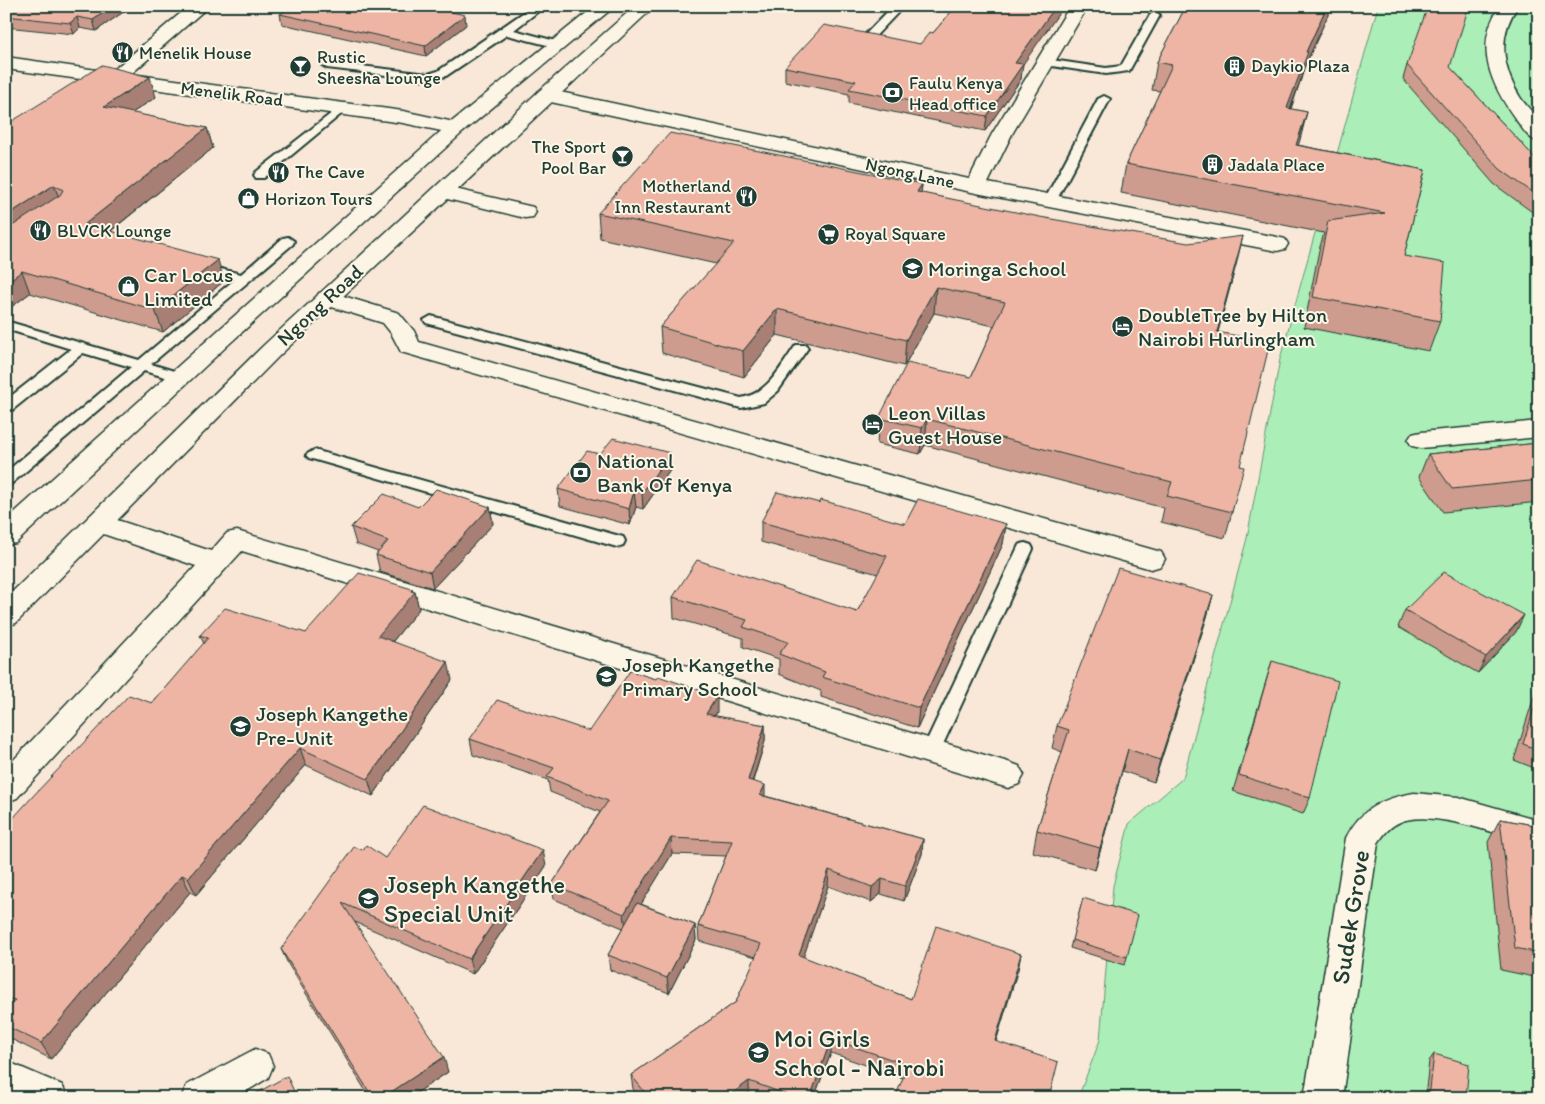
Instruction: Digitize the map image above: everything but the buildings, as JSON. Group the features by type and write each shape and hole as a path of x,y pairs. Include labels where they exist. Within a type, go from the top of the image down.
{"street":[{"path":"114,79 200,6"},
{"name":"Ngong Road","path":"6,536 179,377 456,128 606,6"},
{"name":"Ngong Road","path":"6,616 272,350 546,95 646,6"},
{"path":"976,187 1002,134 1079,6"},
{"path":"1509,6 1496,31 1494,56 1502,84 1517,108 1539,136"},
{"name":"Menelik Road","path":"6,63 114,79 342,108 404,117 456,128"},
{"path":"6,81 29,66"},
{"name":"Ngong Lane","path":"546,95 976,187 1277,244"},
{"path":"479,110 520,119"},
{"path":"442,192 525,212"},
{"path":"327,298 391,318 402,331 409,347 1151,559"},
{"path":"1421,440 1539,429"},
{"path":"99,523 216,563"},
{"path":"6,789 237,540 930,753 1008,775"},
{"name":"Sudek Grove","path":"1323,1098 1362,838 1380,817 1407,805 1436,805 1539,834"},
{"path":"200,1098 255,1066"},
{"path":"6,1078 49,1098"}],"lane":[{"path":"327,65 428,77 442,74 540,6"},
{"path":"865,41 899,6"},
{"path":"1045,62 1106,72 1125,69 1155,15"},
{"path":"507,30 515,35 559,45"},
{"path":"1050,201 1104,99"},
{"path":"260,175 342,108"},
{"path":"6,480 288,240"},
{"path":"186,264 243,278"},
{"path":"432,320 742,402 760,400 773,388 801,348"},
{"path":"6,325 179,377"},
{"path":"6,408 82,347"},
{"path":"314,455 617,541"},
{"path":"930,753 1025,549"}],"green space":[{"path":"1378,6 1539,6 1539,1098 1078,1098 1100,1040 1113,886 1129,824 1183,778 1247,538 1280,359"}],"place":[{"name":"Menelik House","path":"123,53"},
{"name":"Daykio Plaza","path":"1235,66"},
{"name":"Rustic Sheesha Lounge","path":"301,67"},
{"name":"Faulu Kenya Head office","path":"893,93"},
{"name":"The Sport Pool Bar","path":"622,157"},
{"name":"Jadala Place","path":"1212,165"},
{"name":"The Cave","path":"279,172"},
{"name":"Motherland Inn Restaurant","path":"747,196"},
{"name":"Horizon Tours","path":"249,199"},
{"name":"BLVCK Lounge","path":"41,231"},
{"name":"Royal Square","path":"829,234"},
{"name":"Moringa School","path":"912,269"},
{"name":"Car Locus Limited","path":"128,287"},
{"name":"DoubleTree by Hilton Nairobi Hurlingham","path":"1122,327"},
{"name":"Leon Villas Guest House","path":"872,425"},
{"name":"National Bank Of Kenya","path":"581,473"},
{"name":"Joseph Kangethe Primary School","path":"606,677"},
{"name":"Joseph Kangethe Pre-Unit","path":"240,726"},
{"name":"Joseph Kangethe Special Unit","path":"368,898"},
{"name":"Moi Girls School - Nairobi","path":"758,1052"}]}
